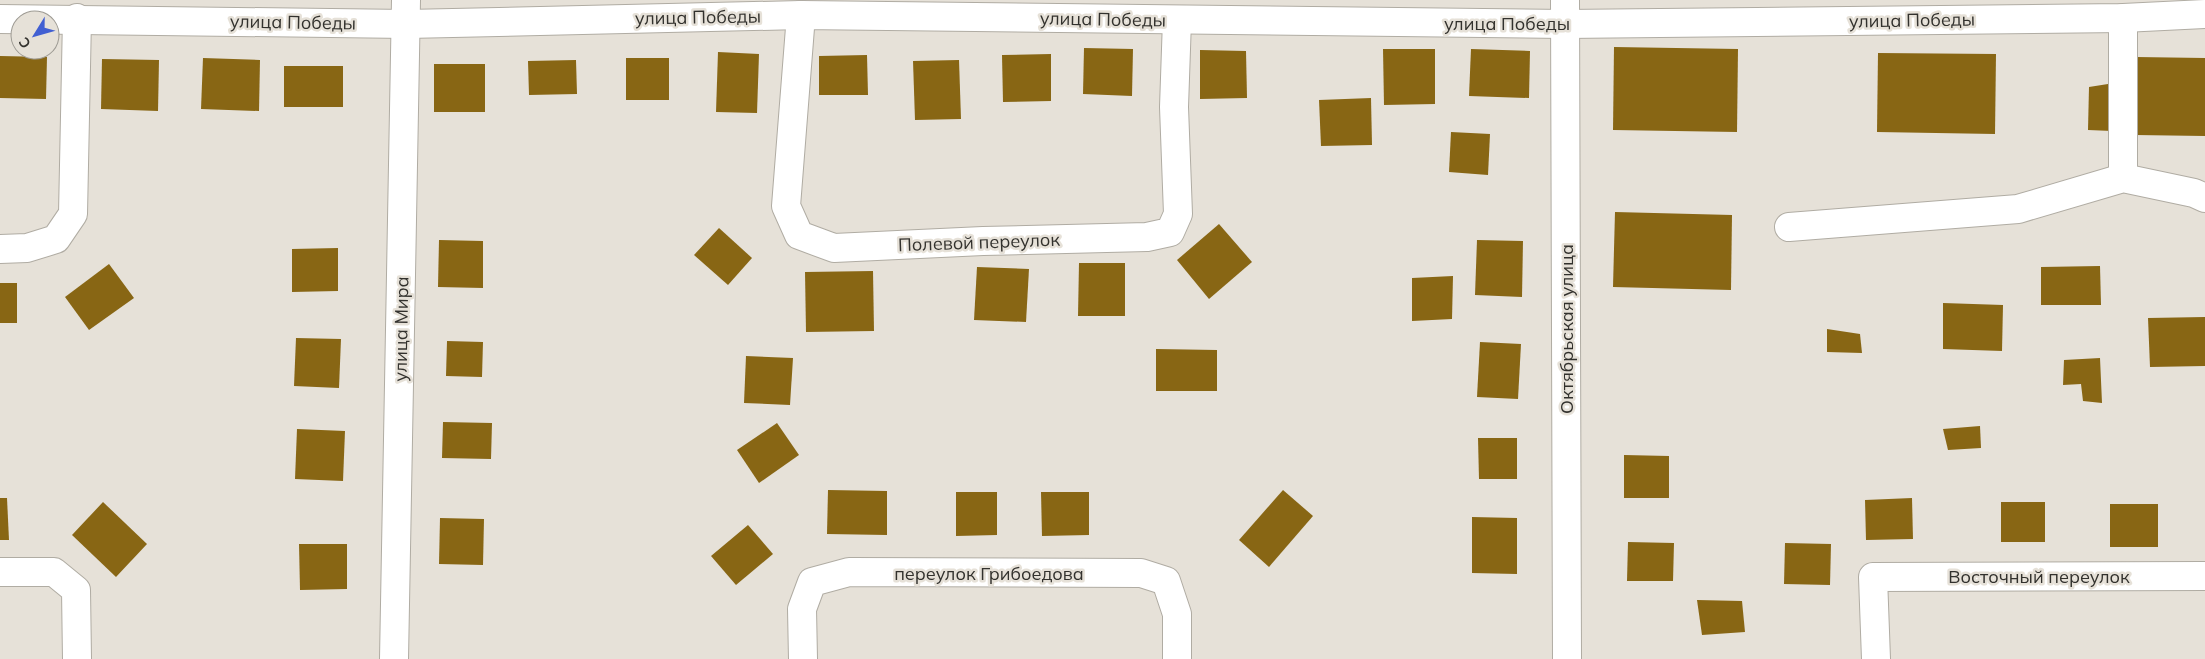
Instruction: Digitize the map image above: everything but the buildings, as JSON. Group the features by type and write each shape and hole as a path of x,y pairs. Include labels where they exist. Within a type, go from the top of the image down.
{"street":[{"name":"улица Победы","path":"0,19 407,12 1177,20 1565,12 2123,18 2205,14"},
{"name":"улица Мира","path":"394,659 407,12"},
{"name":"Октябрьская улица","path":"1565,12 1567,659"},
{"name":"Полевой переулок","path":"801,15 786,206 799,235 834,248 983,241 1147,237 1170,232 1178,214 1174,107 1177,20"},
{"path":"0,249 27,248 56,239 73,214 77,18"},
{"path":"2123,18 2123,178"},
{"path":"1790,227 2018,209 2123,178 2194,193 2205,198"},
{"path":"0,572 54,572 76,590 77,659"},
{"name":"переулок Грибоедова","path":"802,659 802,609 812,582 849,572 1141,573 1166,581 1177,614 1177,659"},
{"name":"Восточный переулок","path":"1876,659 1873,577 2205,576"}]}
